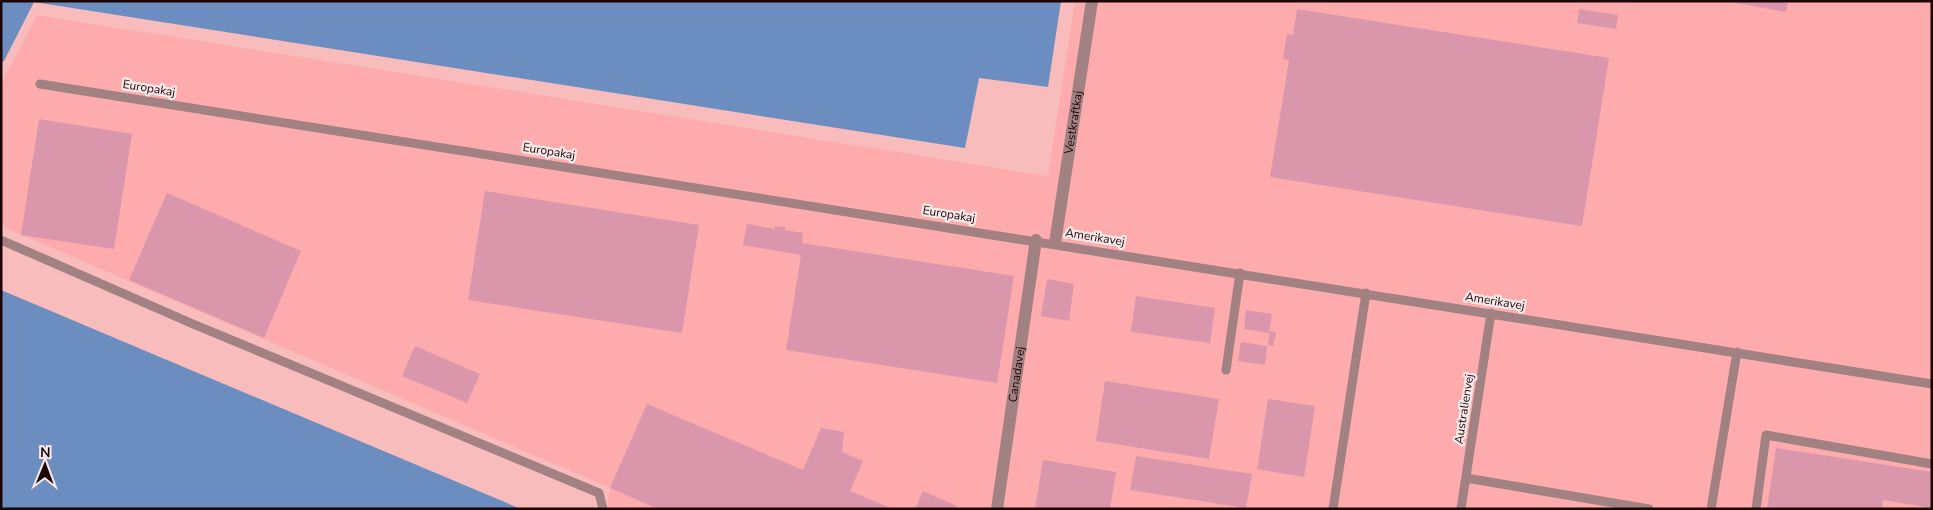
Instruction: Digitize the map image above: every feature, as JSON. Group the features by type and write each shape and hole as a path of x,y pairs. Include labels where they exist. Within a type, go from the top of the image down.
{"street":[{"name":"Vestkraftkaj","path":"1054,243 1092,1"},
{"name":"Canadavej","path":"997,509 1036,240"}],"lane":[{"name":"Europakaj","path":"40,84 1054,243"},
{"path":"1,240 193,324 599,493 603,509"},
{"name":"Amerikavej","path":"1054,243 1932,384"},
{"path":"1226,370 1240,273"},
{"path":"1333,509 1366,293"},
{"name":"Australienvej","path":"1461,509 1491,313"},
{"path":"1711,509 1737,352"},
{"path":"1756,509 1766,435 1932,464"},
{"path":"1466,478 1649,509"}],"shaded area":[{"path":"1075,1 1932,1 1932,509 607,509 610,488 1,226 1,84 37,15 1048,176"}],"water":[{"path":"1,1 1061,1 1048,87 979,78 965,148 34,2 4,61 1,62"},
{"path":"1,290 521,509 1,509"}],"building":[{"path":"1726,1 1788,1 1786,12"},
{"path":"1297,9 1609,58 1582,226 1270,177 1289,60 1283,59 1287,34 1293,35"},
{"path":"1579,9 1618,15 1616,29 1577,23"},
{"path":"39,119 132,134 114,249 21,235"},
{"path":"485,191 699,225 682,333 468,300"},
{"path":"167,193 301,251 264,338 129,280"},
{"path":"747,224 775,229 775,226 785,227 785,230 803,233 802,243 1014,276 997,383 786,350 801,255 743,245"},
{"path":"1047,279 1074,284 1069,321 1041,316"},
{"path":"1136,296 1215,308 1210,343 1131,332"},
{"path":"1246,310 1272,314 1269,333 1244,329"},
{"path":"1270,331 1276,332 1273,346 1268,345"},
{"path":"1241,342 1267,346 1265,365 1238,361"},
{"path":"415,346 480,374 467,403 402,376"},
{"path":"1105,381 1219,399 1209,459 1096,441"},
{"path":"1268,399 1315,406 1304,477 1257,469"},
{"path":"647,404 803,470 821,428 844,432 842,452 863,461 850,491 893,509 658,509 610,488"},
{"path":"1776,448 1932,472 1932,508 1883,500 1882,509 1767,509"},
{"path":"1136,456 1252,474 1246,508 1130,490"},
{"path":"1043,460 1116,472 1110,509 1035,509"},
{"path":"923,491 957,506 956,509 915,509"}]}
